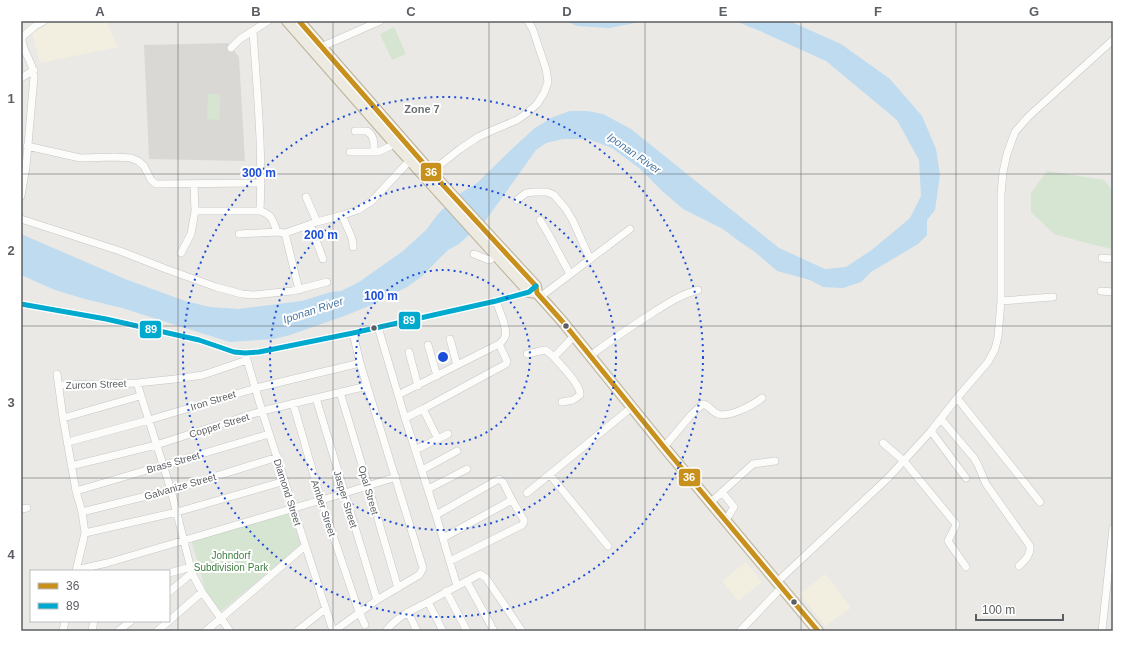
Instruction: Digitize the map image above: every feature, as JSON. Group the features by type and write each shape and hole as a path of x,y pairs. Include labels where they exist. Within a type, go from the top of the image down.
{"highway":[{"path":"287,21 395,144 432,172 442,189 479,237 496,256 536,292"},
{"path":"299,21 413,157 442,189 496,243 818,631"}],"street":[{"path":"231,48 240,39 268,21"},
{"path":"321,47 380,21"},
{"path":"432,172 460,149 478,137 527,114 537,104 544,93 548,82 546,69 533,30 528,21"},
{"path":"21,196 26,167 34,70 24,53 21,36 41,22"},
{"path":"253,31 260,144 260,211"},
{"path":"740,631 779,585 904,461 984,367 995,349 998,337 1001,301 1001,194 1003,172 1007,154 1015,132 1029,116 1113,40"},
{"path":"21,78 34,70"},
{"path":"355,131 367,131 372,134 374,140 374,152"},
{"path":"350,152 374,152 383,150 395,144"},
{"path":"27,146 80,158 131,158 144,166 151,180 156,184 261,184"},
{"path":"239,234 281,232 358,210 372,201 413,157"},
{"path":"181,253 191,234 195,210 194,184"},
{"path":"517,200 526,193 547,192 554,195 566,208 590,259"},
{"path":"306,197 323,259"},
{"path":"195,210 266,212 272,217 281,232 299,290"},
{"path":"343,215 346,227 353,238 353,247"},
{"path":"21,219 120,251 231,292 253,295 299,290 327,282"},
{"path":"540,220 550,235 570,274"},
{"path":"21,304 106,319 199,340 228,350 245,353 259,352 536,292 570,274 630,229"},
{"path":"474,254 489,260 496,256"},
{"path":"1102,258 1113,259"},
{"path":"590,356 665,305 686,293 698,290"},
{"path":"1101,291 1113,292"},
{"path":"1001,301 1053,297"},
{"path":"398,395 499,344 505,338 506,330 496,301"},
{"path":"378,327 457,586"},
{"path":"333,631 377,600 419,575 423,568 352,333"},
{"path":"554,357 574,336"},
{"path":"450,339 457,365"},
{"path":"405,418 506,364 507,361 499,344"},
{"path":"428,345 437,376"},
{"path":"527,354 545,350 547,351 576,383 580,391 580,395 573,400 562,402"},
{"path":"409,352 418,386"},
{"name":"Diamond Street","path":"245,353 262,411 333,631"},
{"name":"Zurcon Street","path":"76,570 85,533 82,512 71,466 59,385 175,379 203,375 247,360"},
{"name":"Iron Street","path":"68,442 149,420 256,388 360,363"},
{"path":"57,374 59,385"},
{"path":"137,382 140,396 164,465 192,570 202,592 230,631"},
{"name":"Copper Street","path":"71,466 156,444 262,411 367,386"},
{"name":"Opal Street","path":"340,392 398,588"},
{"path":"63,418 140,396"},
{"name":"Jasper Street","path":"316,398 377,600"},
{"path":"664,447 691,415 703,404 707,405 718,414 723,415 746,409 762,398"},
{"path":"957,398 1040,502"},
{"name":"Amber Street","path":"293,403 321,500 359,612 365,625"},
{"path":"527,493 632,407"},
{"path":"423,409 438,439"},
{"path":"940,419 974,458 986,484 1030,546 1031,551 1026,560 1019,566"},
{"path":"931,431 966,478"},
{"name":"Brass Street","path":"76,491 270,434"},
{"path":"415,450 448,434"},
{"path":"883,443 904,461 955,523 956,525 948,541 966,567"},
{"path":"422,470 457,451"},
{"name":"Galvanize Street","path":"82,512 171,490 278,457"},
{"path":"710,502 753,464 775,461"},
{"path":"428,490 467,469"},
{"path":"550,475 608,546"},
{"path":"84,570 106,567 185,540 396,477"},
{"path":"436,515 500,479 524,520 522,525 450,561"},
{"path":"85,533 177,512 285,481"},
{"path":"722,492 734,507 726,520"},
{"path":"443,538 512,500"},
{"path":"1102,631 1113,528"},
{"path":"206,631 305,546"},
{"path":"170,573 192,570"},
{"path":"170,591 192,570"},
{"path":"387,630 394,621 408,612 480,574 486,578 522,631"},
{"path":"467,582 494,631"},
{"path":"446,591 467,631"},
{"path":"170,620 202,592"},
{"path":"428,602 442,631"},
{"path":"297,631 325,609"},
{"path":"408,612 417,631"},
{"path":"118,631 130,622"},
{"path":"157,631 168,622"}],"shaded area":[{"path":"51,21 106,21 118,47 40,63 32,33"},
{"path":"228,43 239,57 245,161 149,159 144,45"},
{"path":"746,562 762,582 738,601 722,581"},
{"path":"825,574 851,608 825,626 800,594"}],"green space":[{"path":"394,27 406,54 392,60 380,34"},
{"path":"208,94 220,94 219,120 207,119"},
{"path":"1047,171 1104,180 1113,191 1113,249 1054,234 1031,212 1031,193"},
{"name":"Johndorf Subdivision Park","path":"290,510 301,545 221,611 206,592 191,539"}],"water":[{"path":"566,21 645,21 609,28 577,26"},
{"name":"Iponan River","path":"735,21 789,21 841,44 890,79 922,116 936,149 940,175 935,210 927,220 927,235 918,244 871,272 861,282 843,288 823,287 810,280 777,271 755,252 723,229 683,209 639,168 612,148 588,139 563,139 546,143 536,150 486,220 459,244 448,250 421,277 407,287 378,302 347,315 274,339 230,342 122,308 55,290 21,275 21,234 125,279 185,301 210,307 239,309 302,301 331,292 341,291 359,282 403,251 426,230 438,214 456,196 477,183 535,128 553,117 570,111 587,111 603,114 631,129 779,248 825,269 846,267 873,249 910,218 921,196 919,160 897,120 826,61"}],"transit line":[{"name":"36","path":"299,21 431,172 536,286 537,293 562,321 664,447 818,631"},
{"name":"89","path":"21,304 106,319 199,340 234,352 245,353 259,352 353,333 496,301 529,292 536,286"}],"district":[{"name":"Zone 7","path":"422,109"}]}
